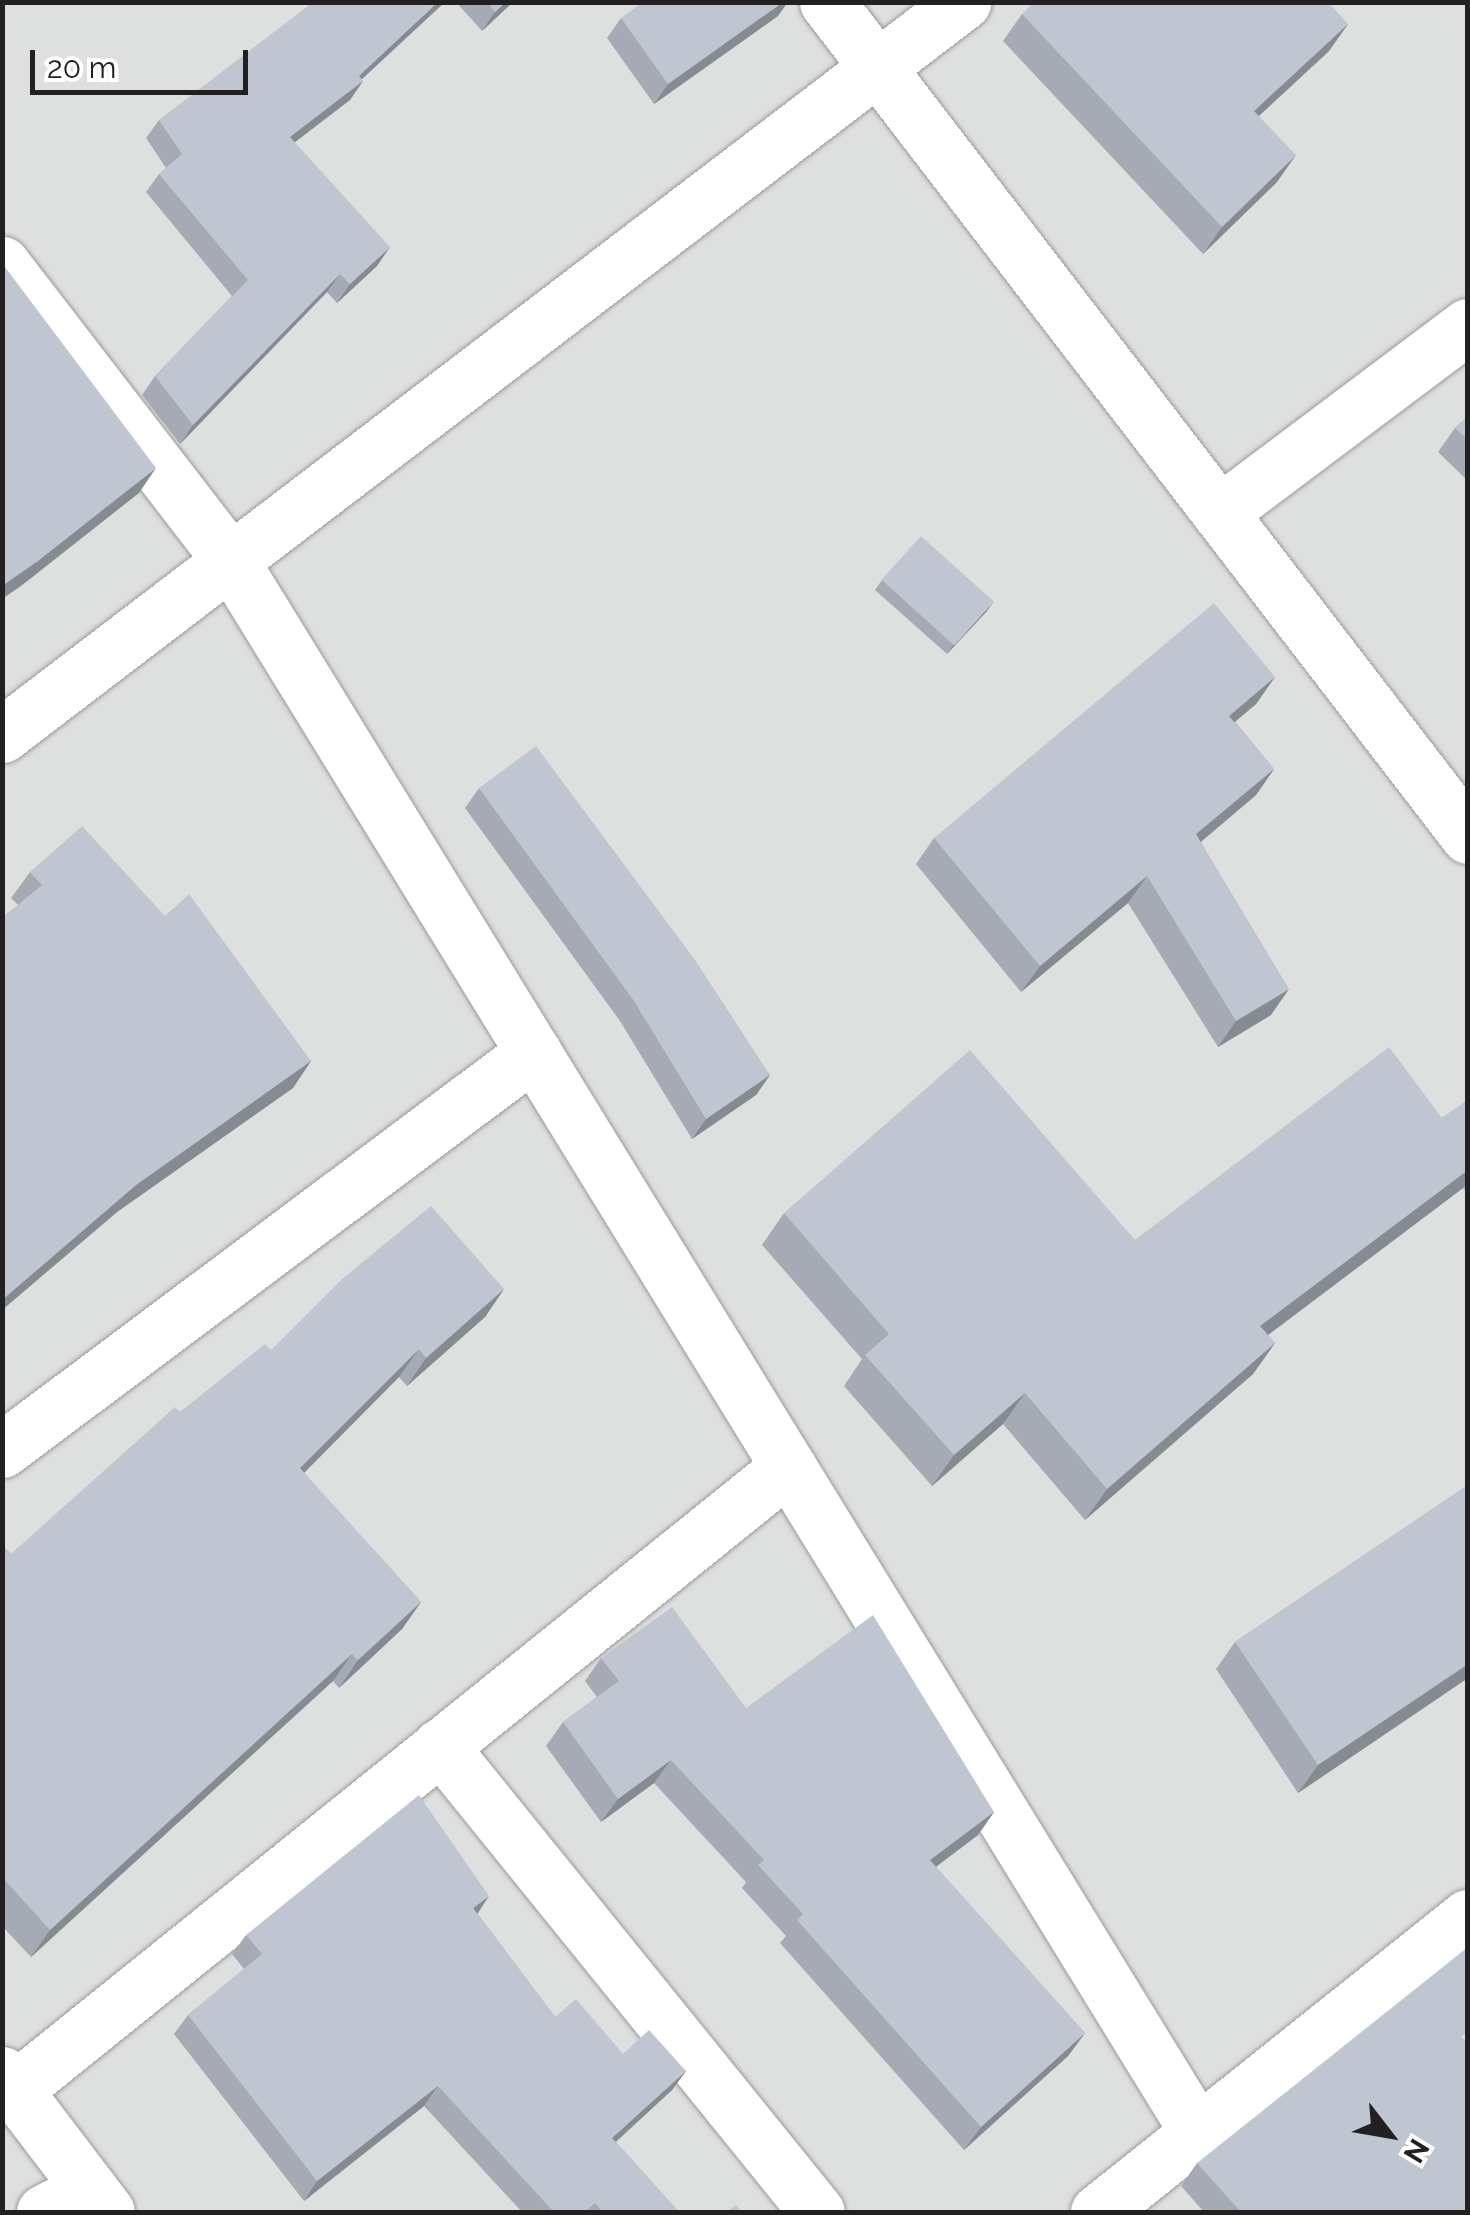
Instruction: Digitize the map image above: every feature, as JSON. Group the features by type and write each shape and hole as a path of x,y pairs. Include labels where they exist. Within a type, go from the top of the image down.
{"street":[{"path":"826,2 880,66 1468,836"},
{"path":"2,735 963,2"},
{"path":"2,264 231,560 1198,2133"},
{"path":"1220,512 1468,326"},
{"path":"2,1450 534,1052"},
{"path":"80,2205 8,2082 440,1746 788,1467"},
{"path":"440,1746 818,2212"},
{"path":"1098,2212 1468,1916"}],"shaded area":[{"path":"3,3 1467,3 1467,2212 3,2212"}],"building":[{"path":"313,2 438,2 359,76 363,81 290,137 390,247 350,284 340,274 193,425 155,376 248,280 159,174 182,154 159,120"},
{"path":"487,2 506,2 495,12"},
{"path":"643,2 783,2 668,84 621,18"},
{"path":"1034,2 1328,2 1348,24 1254,111 1296,155 1222,227 1022,14"},
{"path":"2,263 156,468 2,586"},
{"path":"1468,416 1468,440 1455,428"},
{"path":"921,536 994,602 954,645 882,580"},
{"path":"1214,603 1275,677 1229,716 1274,769 1196,834 1289,989 1236,1021 1147,876 1040,966 934,838"},
{"path":"536,746 695,960 770,1075 706,1119 634,1001 479,788"},
{"path":"82,826 165,916 189,894 311,1061 136,1185 2,1300 2,918 42,885 30,872"},
{"path":"1389,1047 1442,1118 1468,1100 1468,1170 1260,1326 1275,1343 1107,1489 1025,1393 954,1455 865,1355 889,1334 784,1213 970,1050 1135,1240"},
{"path":"431,1206 504,1289 426,1358 419,1349 300,1468 421,1602 358,1660 352,1654 50,1930 2,1877 2,1545 11,1554 175,1407 180,1412 265,1344 271,1350 342,1279"},
{"path":"1468,1485 1468,1664 1318,1765 1235,1642"},
{"path":"672,1607 746,1708 873,1615 994,1812 930,1860 1085,2033 981,2127 797,1920 803,1914 758,1865 764,1860 671,1760 618,1799 563,1722 619,1681 601,1658"},
{"path":"419,1795 489,1896 473,1908 555,2017 576,1999 623,2054 649,2030 686,2071 612,2138 679,2212 603,2212 595,2203 585,2212 554,2212 438,2086 317,2181 188,2015 262,1954 246,1935"},
{"path":"1468,1947 1468,2032 1461,2036 1468,2044 1468,2212 1241,2212 1197,2163"}]}
